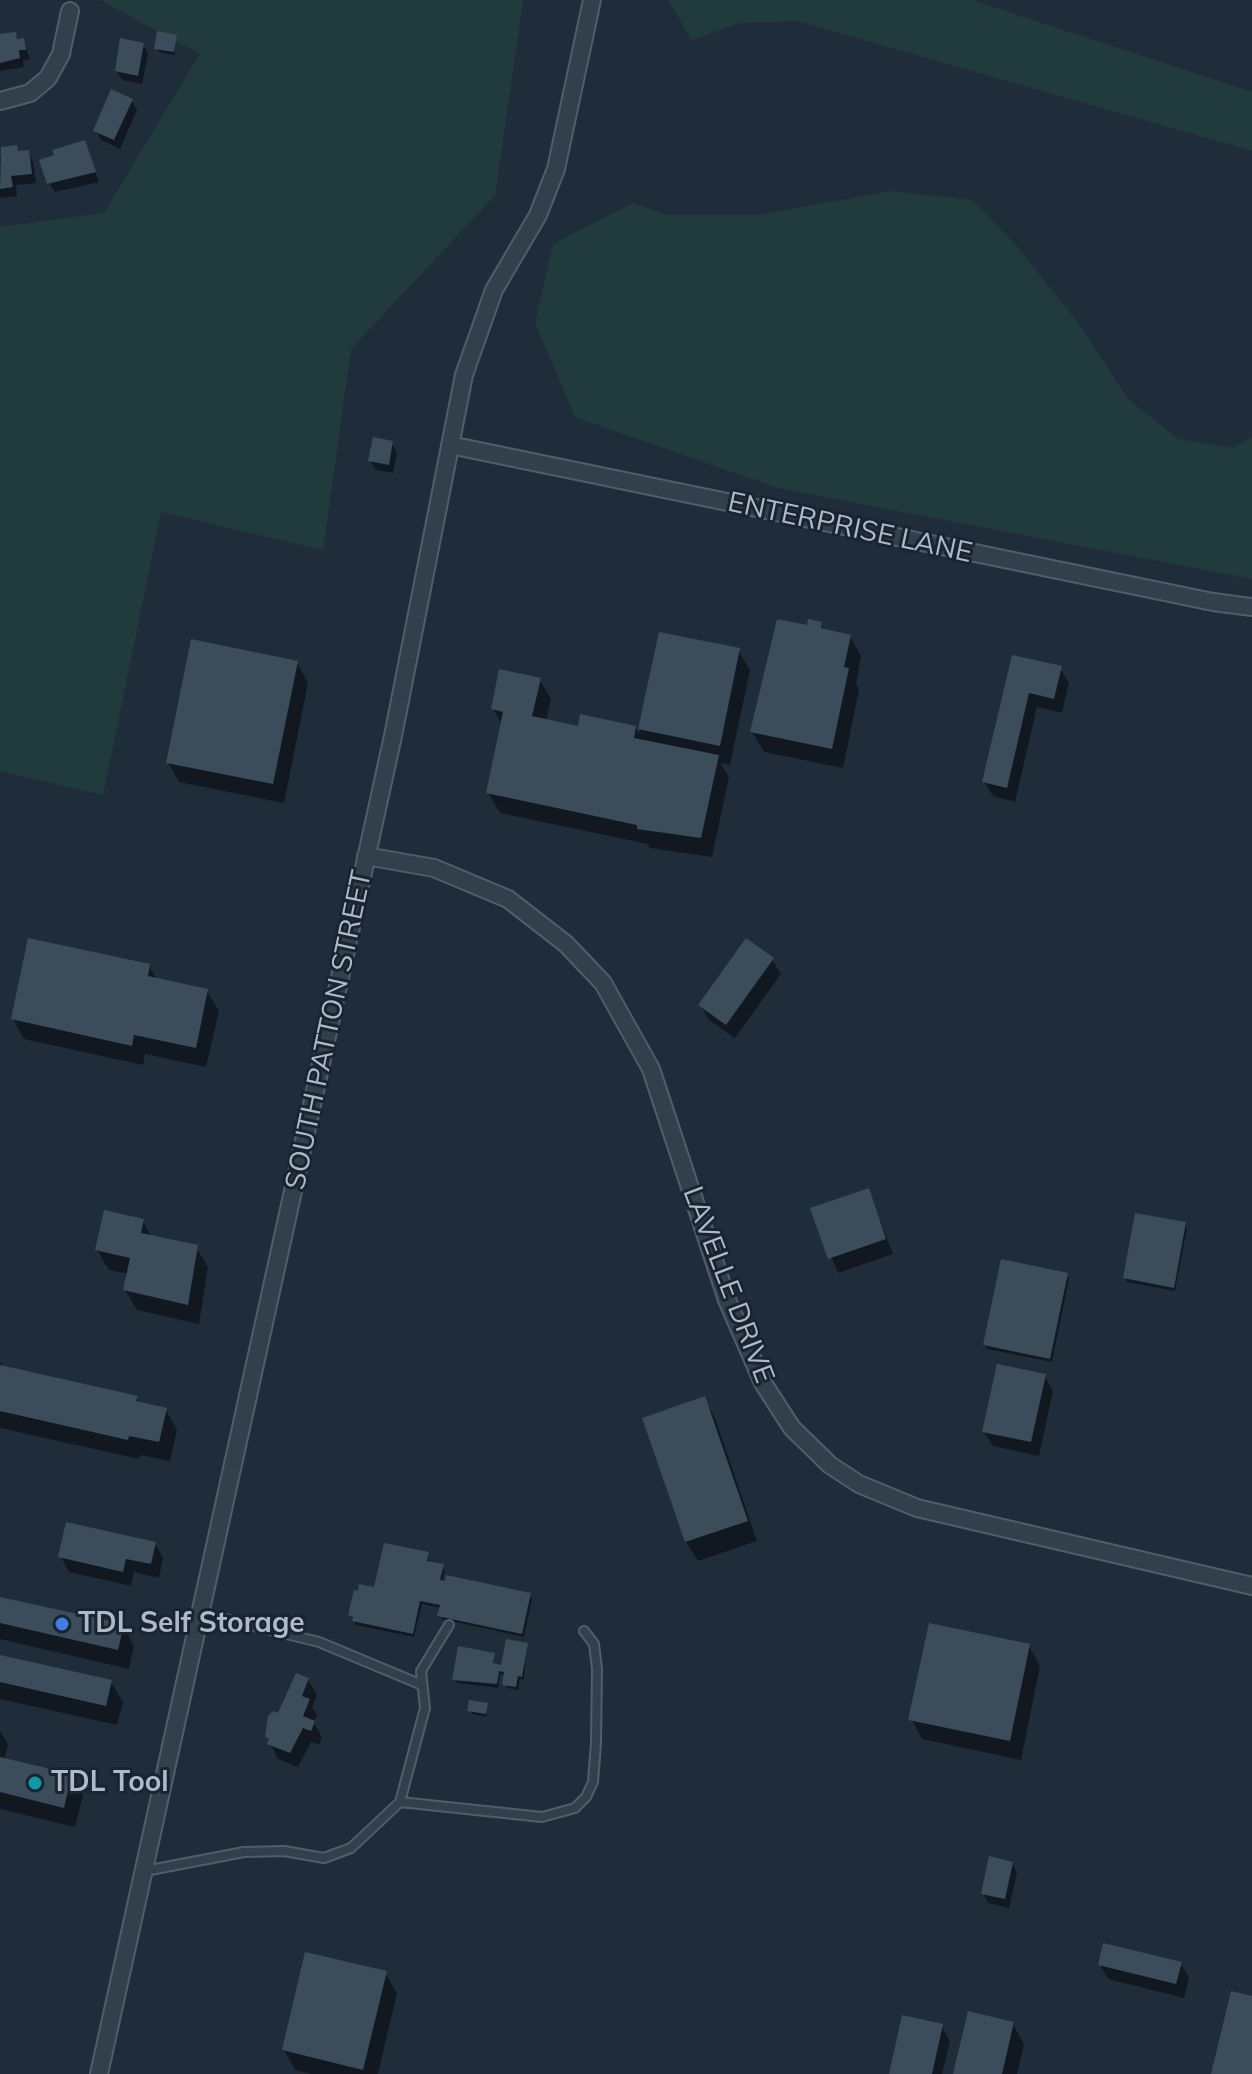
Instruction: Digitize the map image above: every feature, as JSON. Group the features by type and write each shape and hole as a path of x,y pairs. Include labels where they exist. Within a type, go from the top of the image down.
{"street":[{"name":"SOUTH PATTON STREET","path":"99,2074 366,856 464,375 494,290 538,215 556,169 592,0"},
{"path":"0,101 30,93 48,78 61,54 70,11"},
{"name":"ENTERPRISE LANE","path":"450,445 1213,602 1252,607"},
{"name":"LAVELLE DRIVE","path":"366,856 434,868 508,899 566,944 603,983 651,1069 727,1300 763,1383 792,1428 830,1465 859,1484 917,1508 1252,1586"}],"lane":[{"path":"201,1613 319,1642 422,1685"},
{"path":"144,1871 244,1852 284,1851 324,1858 351,1848 400,1802 425,1708 421,1671 449,1625"},
{"path":"400,1802 542,1817 575,1808 586,1797 593,1782 596,1743 597,1669 594,1644 584,1631"}],"green space":[{"path":"100,0 523,0 495,195 351,349 323,550 161,512 103,795 0,771 0,227 104,213 200,54"},
{"path":"668,0 972,0 1252,92 1252,151 798,21 740,23 692,40"},
{"path":"891,191 972,200 1014,243 1079,324 1128,399 1178,439 1233,448 1252,437 1252,579 778,488 575,417 535,323 553,244 633,203 667,215 758,215"}],"building":[{"path":"157,31 177,35 174,52 154,49"},
{"path":"16,32 17,39 24,38 26,50 19,50 20,58 0,63 0,34"},
{"path":"120,38 144,43 138,76 115,71"},
{"path":"111,89 133,99 114,140 93,131"},
{"path":"85,140 96,172 47,184 39,160 54,155 52,150"},
{"path":"17,145 18,151 29,150 32,174 11,176 13,187 0,189 1,147"},
{"path":"373,437 393,441 389,465 368,461"},
{"path":"777,619 807,625 808,619 822,622 821,628 851,635 844,667 849,668 832,749 750,732"},
{"path":"659,632 740,648 720,746 638,729"},
{"path":"191,639 298,661 273,784 166,763"},
{"path":"1012,655 1062,666 1054,699 1029,693 1007,788 982,782"},
{"path":"499,669 541,678 532,716 578,726 580,714 636,726 634,738 719,755 701,838 637,829 637,825 486,793 503,712 491,709"},
{"path":"28,938 150,964 148,976 208,989 196,1048 134,1035 132,1046 11,1019"},
{"path":"746,938 774,958 726,1025 698,1005"},
{"path":"869,1188 886,1239 828,1259 810,1208"},
{"path":"104,1210 144,1219 141,1233 198,1245 188,1305 123,1290 130,1258 95,1250"},
{"path":"1135,1213 1186,1222 1174,1288 1123,1278"},
{"path":"1001,1259 1068,1273 1050,1359 983,1345"},
{"path":"997,1364 1046,1374 1031,1442 982,1432"},
{"path":"0,1365 138,1396 136,1401 167,1408 159,1442 129,1436 128,1440 0,1411"},
{"path":"705,1396 748,1521 685,1542 642,1418"},
{"path":"66,1522 156,1542 151,1564 126,1559 123,1572 58,1557"},
{"path":"384,1543 429,1552 427,1561 444,1564 440,1580 445,1581 446,1575 531,1593 522,1634 437,1616 440,1605 420,1601 413,1634 352,1621 353,1617 348,1615 354,1590 358,1591 359,1584 374,1587"},
{"name":"TDL Self Storage","path":"0,1597 124,1624 118,1650 0,1623"},
{"path":"929,1623 1030,1644 1010,1741 908,1720"},
{"path":"506,1639 528,1643 522,1677 518,1676 516,1687 502,1685 504,1672 499,1671 497,1684 452,1680 458,1646 495,1653 493,1663 501,1665"},
{"name":"TDL Self Storage","path":"0,1655 112,1680 106,1706 0,1682"},
{"path":"296,1673 309,1678 302,1696 310,1699 303,1716 315,1721 311,1731 303,1728 290,1753 267,1744 269,1739 265,1737 268,1716 273,1711 278,1713"},
{"path":"469,1700 488,1703 486,1714 467,1711"},
{"name":"TDL Tool","path":"0,1757 72,1774 64,1808 0,1792"},
{"path":"989,1856 1013,1862 1005,1899 981,1894"},
{"path":"1103,1943 1182,1962 1176,1984 1098,1965"},
{"path":"305,1952 387,1971 363,2070 282,2050"},
{"path":"1231,1991 1252,1996 1252,2074 1211,2074"},
{"path":"968,2011 1014,2022 1002,2074 953,2074"},
{"path":"902,2015 943,2024 932,2074 889,2074"}],"place":[{"name":"TDL Self Storage","path":"62,1624"},
{"name":"TDL Tool","path":"35,1783"}]}
